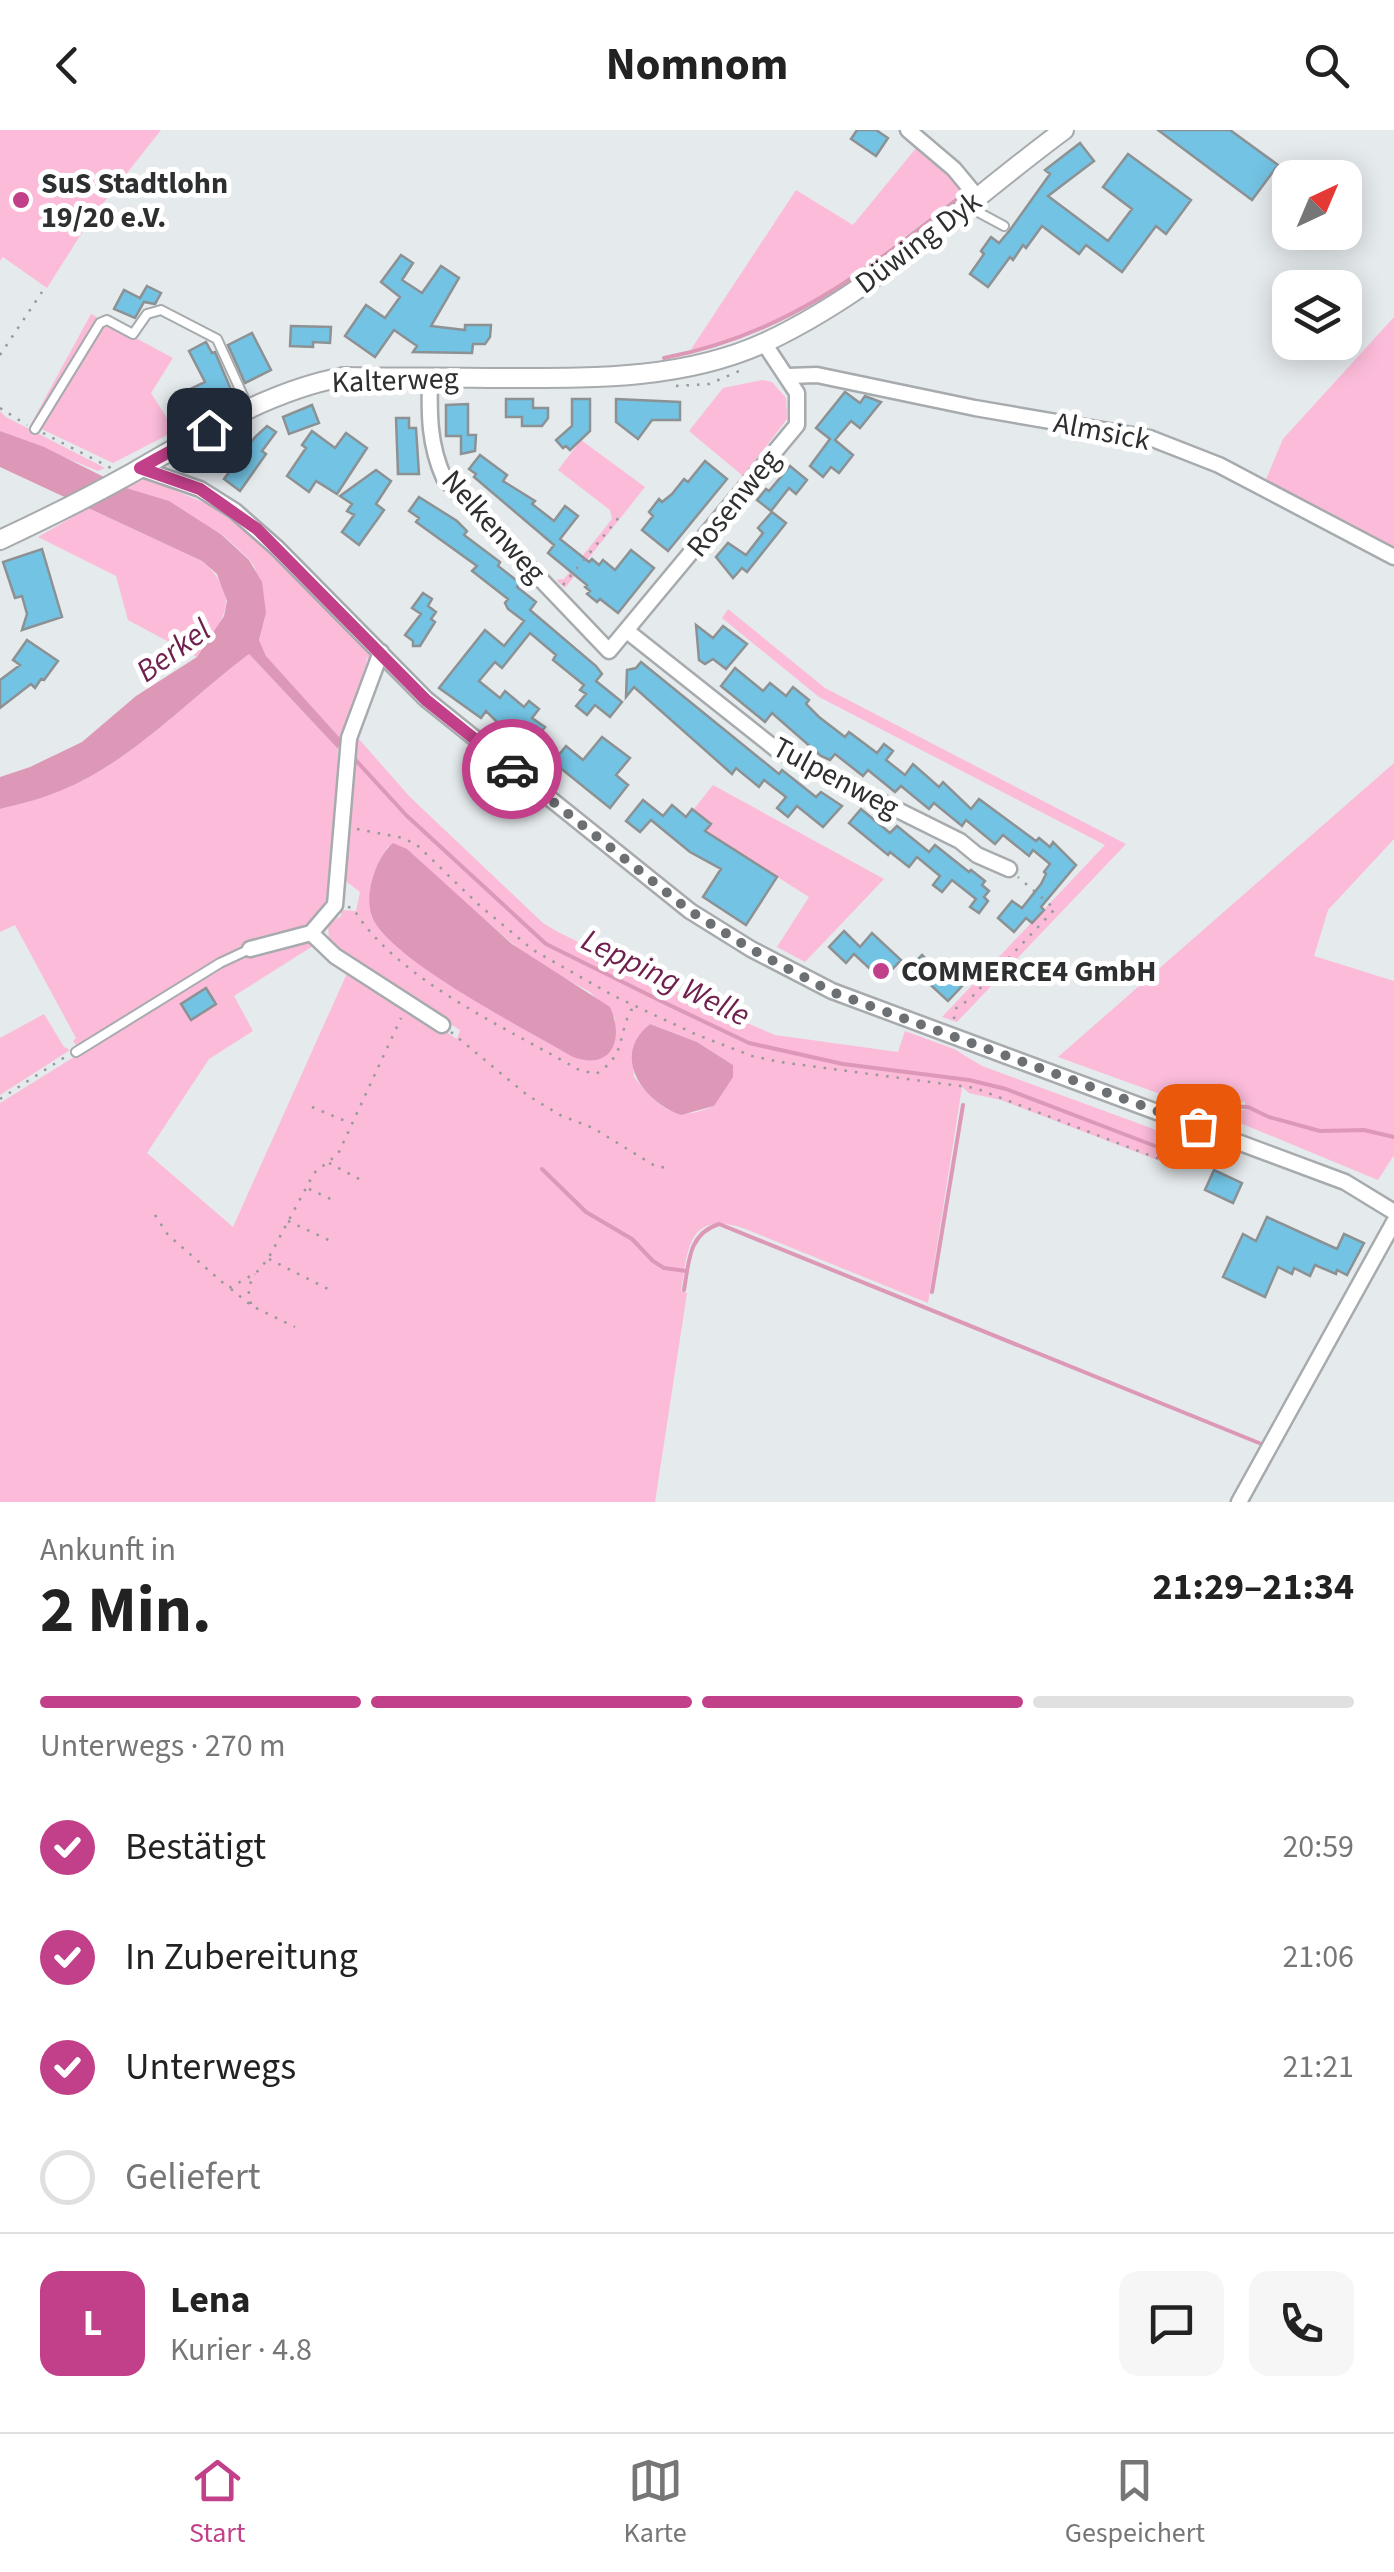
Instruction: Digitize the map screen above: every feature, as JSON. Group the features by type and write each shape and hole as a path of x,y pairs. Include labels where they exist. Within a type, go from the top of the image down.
{"street":[{"path":"908,130 954,169 974,201"},
{"name":"Düwing Dyk","path":"764,343 861,286 1064,130"},
{"name":"Rosenweg","path":"610,651 797,425 797,392 764,343"},
{"name":"Kalterweg","path":"0,540 68,508 249,409 294,390 344,377 631,376 697,366 764,343"},
{"name":"Almsick","path":"788,376 817,375 974,408 1150,438 1219,466 1394,557"},
{"name":"Nelkenweg","path":"430,378 429,422 434,455 444,478 610,651"},
{"path":"129,474 200,489 236,512 277,548 426,700 690,911 751,949 832,992 1344,1182 1394,1212"},
{"name":"Tulpenweg","path":"627,631 777,750 1009,869"},
{"path":"250,949 311,933 335,905 349,738 381,652"},
{"path":"311,933 335,956 442,1025"},
{"path":"1239,1502 1394,1222"}],"lane":[{"path":"974,201 978,212 1004,226"},
{"path":"35,429 100,323 108,320 133,334 147,314 161,310 216,340 249,409"},
{"path":"76,1052 220,963 250,949"}],"path":[{"path":"0,355 42,292"},
{"path":"0,408 8,416 129,474"},
{"path":"556,594 620,516"},
{"path":"341,830 357,829 403,838 417,846 533,950 638,1007 752,1056 975,1088 1166,1162 1173,1148"},
{"path":"952,1035 956,1009 1056,909 1009,869"},
{"path":"335,905 353,908 380,945 412,971 578,1070 596,1074 609,1066 621,1048 626,1020 631,1010 638,1007"},
{"path":"252,1306 248,1288 314,1173 338,1154 409,1004"},
{"path":"442,1025 527,1095 560,1115 594,1128 655,1166 667,1168"},
{"path":"0,1099 76,1052"},
{"path":"312,1107 351,1124"},
{"path":"328,1162 360,1180"},
{"path":"307,1188 337,1202"},
{"path":"155,1215 168,1235 252,1306 295,1328"},
{"path":"287,1220 335,1243"},
{"path":"268,1259 330,1290"},
{"path":"230,1288 256,1273"}],"shaded area":[{"name":"SuS Stadtlohn 19/20 e.V.","path":"0,130 161,130 90,220 47,288 3,257 0,261"},
{"path":"921,142 967,188 808,304 742,336 690,351 796,190 853,225"},
{"path":"91,314 173,358 151,393 175,431 113,463 31,424"},
{"path":"1394,317 1394,553 1264,484 1283,439 1355,360 1362,360 1362,352"},
{"path":"762,380 772,382 786,398 787,419 743,476 689,431 723,388"},
{"path":"0,411 105,468 98,471 0,431"},
{"path":"0,431 44,447 126,488 169,501 222,535 249,560 262,582 266,613 259,640 266,656 341,739 338,749 249,654 111,764 60,791 0,809 0,777 82,742 136,696 197,657 224,616 227,601 217,574 202,561 0,467"},
{"path":"581,440 645,487 565,588 556,580 564,579 612,519 610,510 558,470"},
{"path":"146,478 207,504 260,539 369,649 371,663 366,657 341,739 266,656 259,640 266,613 250,560 223,535 126,488"},
{"path":"88,508 202,561 215,574 223,586 225,609 197,657 128,620 116,576 38,537"},
{"path":"728,609 825,688 1126,844 957,1022 942,1017 1105,845 819,697 722,618"},
{"path":"249,654 338,749 334,893 330,907 307,929 232,952 77,1046 15,925 0,932 0,809 60,791 111,764"},
{"path":"358,738 410,797 543,923 711,1008 775,1035 898,1052 905,1031 954,1049 982,1066 1208,1149 1202,1162 1185,1165 1160,1161 1001,1100 969,1093 962,1087 928,1303 743,1228 725,1224 701,1229 689,1248 683,1275 681,1291 687,1293 655,1502 0,1502 0,1103 224,964 251,952 303,939 313,946 234,996 253,1031 209,1059 147,1153 233,1227 349,969 457,1039 460,1030 335,951 329,941 328,924 341,916 341,910 356,911 360,892 343,879 350,762","holes":["388,846 434,876 533,961 590,992 615,1018 615,1042 464,992 400,950 371,916 375,874","650,1024 697,1042 733,1065 714,1106 688,1113 668,1110 634,1077 636,1048"]},
{"path":"1394,763 1394,839 1328,910 1314,956 1394,981 1394,1155 1378,1180 1216,1113 1245,1110 1245,1102 1217,1103 1210,1112 1058,1057"},
{"path":"713,785 884,879 805,962 777,947 809,897 705,831 710,824 693,810"},
{"path":"393,843 407,849 512,944 610,1007 616,1031 611,1050 597,1060 573,1057 436,976 388,938 374,921 369,902 376,869"},
{"path":"44,1014 64,1047 70,1050 0,1095 0,1038"},
{"path":"650,1024 697,1042 733,1065 733,1077 714,1106 681,1115 654,1100 644,1089 632,1063 633,1050"}],"building":[{"path":"857,130 876,130 888,138 876,156 851,139"},
{"path":"1158,130 1230,130 1272,161 1272,173 1252,200"},
{"path":"1080,143 1094,161 1048,196 1108,241 1132,209 1103,187 1128,154 1191,200 1166,234 1156,226 1122,272 1086,245 1079,254 1042,226 1026,248 1023,245 1013,260 1010,257 988,287 970,274 991,237 999,243 1010,230 1050,174 1045,170"},
{"path":"401,255 413,263 402,280 422,293 441,266 459,278 431,326 465,330 465,325 491,325 485,344 473,344 472,353 413,352 417,346 394,330 375,357 345,336 366,305 385,318 400,297 381,282"},
{"path":"147,286 161,293 155,304 144,302 135,318 114,309 124,290 140,298"},
{"path":"291,326 331,327 330,343 290,346"},
{"path":"252,333 271,370 245,383 228,345"},
{"path":"206,342 215,352 232,392 198,409 188,390 205,382 189,351"},
{"path":"845,392 860,403 865,396 881,402 860,428 851,421 835,440 853,455 839,473 831,467 823,477 810,466 830,439 816,428"},
{"path":"506,399 533,399 533,408 548,408 548,418 542,426 522,426 522,417 506,417"},
{"path":"572,399 590,399 590,431 570,450 556,440 572,426"},
{"path":"616,399 680,402 680,420 652,420 638,439 616,422"},
{"path":"468,404 468,435 476,435 475,451 461,454 461,436 446,436 446,405"},
{"path":"312,405 319,423 289,434 283,417"},
{"path":"396,418 409,418 409,428 416,428 419,474 398,474"},
{"path":"267,426 276,432 240,491 224,479"},
{"path":"312,431 335,448 346,433 367,448 337,494 316,481 309,492 287,476 306,448 302,445"},
{"path":"480,455 507,475 503,481 535,501 532,504 554,521 565,506 578,516 560,539 589,562 592,559 599,565 603,560 615,570 631,550 654,568 618,613 587,594 587,585 548,553 554,545 474,477 476,474 469,469"},
{"path":"705,461 727,479 668,551 642,530 653,516 649,512 684,479 688,482"},
{"path":"790,466 807,480 796,494 789,488 771,511 757,500"},
{"path":"376,470 391,481 376,504 384,510 359,545 342,532 354,515 347,511 352,504 340,496"},
{"path":"419,497 457,521 467,531 464,535 500,562 498,566 536,602 530,610 596,666 602,674 596,681 622,702 610,717 595,705 587,715 576,706 586,694 580,690 584,685 553,660 556,655 530,633 502,668 495,662 479,681 500,698 505,691 524,707 529,701 539,709 532,718 545,727 526,751 486,711 481,718 439,688 485,630 504,646 524,621 508,609 508,599 472,571 477,566 416,522 419,518 409,511"},
{"path":"772,512 786,523 747,572 742,568 733,578 716,557 728,543 746,555 763,533 758,528"},
{"path":"42,549 62,617 22,630 27,614 22,596 15,598 3,562"},
{"path":"423,593 432,599 428,606 436,612 431,619 435,622 420,646 413,646 405,635 421,614 412,608"},
{"path":"696,625 713,638 723,626 747,644 726,669 713,659 705,664 699,660"},
{"path":"27,640 58,661 35,688 31,684 0,708 0,680 20,665 13,660"},
{"path":"641,662 779,774 782,770 816,797 821,792 842,806 823,827 797,806 788,817 777,808 786,797 764,780 759,787 736,768 732,774 634,687 626,697 627,670"},
{"path":"735,668 763,691 770,683 786,696 793,687 809,700 806,704 819,717 845,737 849,732 877,753 884,744 893,751 886,760 905,775 913,764 939,787 943,782 971,809 979,799 1036,841 1039,838 1050,847 1053,842 1076,865 1032,923 1026,918 1014,932 998,918 1012,901 1022,908 1041,884 1050,864 1033,850 1029,856 1003,835 995,844 966,820 962,826 934,803 929,809 901,786 895,792 868,770 863,776 835,754 830,760 821,756 772,713 765,722 721,686"},
{"path":"602,737 630,758 616,775 628,785 610,808 553,762 566,746 583,760"},
{"path":"643,800 663,816 672,805 686,817 692,809 711,824 705,831 777,877 746,925 703,897 721,869 690,852 651,820 640,832 626,821"},
{"path":"861,809 890,833 897,826 929,852 935,845 985,881 982,885 989,891 984,897 988,901 979,913 970,907 976,899 952,880 942,892 933,885 940,876 917,857 909,867 849,823"},
{"path":"844,931 860,947 872,933 901,960 882,980 854,954 846,963 829,947"},
{"path":"922,955 945,978 951,973 963,985 948,1001 923,978 919,982 907,970"},
{"path":"206,988 216,1004 191,1020 181,1004"},
{"path":"1214,1170 1242,1183 1233,1203 1205,1190"},
{"path":"1267,1217 1337,1249 1344,1234 1364,1243 1347,1275 1315,1265 1310,1276 1294,1268 1292,1274 1278,1267 1265,1297 1223,1277 1243,1234 1256,1241"}],"waterway":[{"path":"664,358 748,334 821,298 957,199"},
{"name":"Lepping Welle","path":"351,755 406,815 546,944 749,1043 843,1064 969,1080 1006,1089 1176,1154 1195,1147 1221,1106 1248,1107 1320,1131 1364,1130 1394,1137"},
{"path":"932,1292 963,1105"},
{"path":"542,1169 586,1212 632,1239 653,1261 664,1268 686,1271"},
{"path":"684,1290 696,1242 719,1224 1264,1445"}],"way so far":[{"path":"512,769 690,911 781,966 832,992 1198,1126"}],"place":[{"name":"SuS Stadtlohn 19/20 e.V.","path":"21,200"},
{"name":"COMMERCE4 GmbH","path":"881,971"}],"route":[{"path":"209,430 140,468 200,489 236,512 303,574 426,700 512,769"}],"water label":[{"name":"Berkel","path":"173,650"}]}
